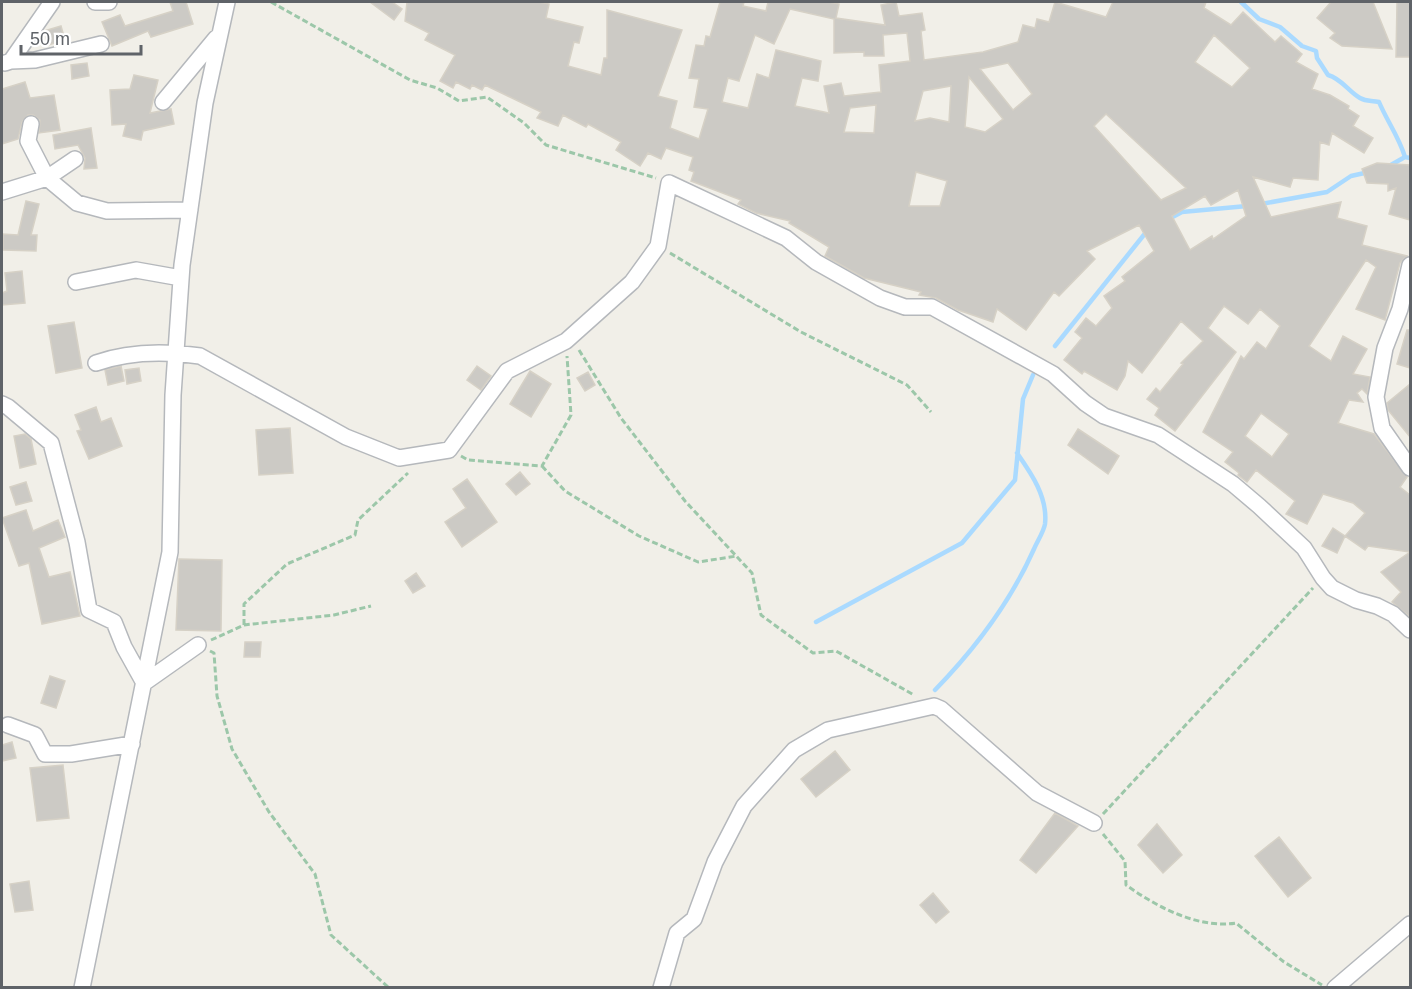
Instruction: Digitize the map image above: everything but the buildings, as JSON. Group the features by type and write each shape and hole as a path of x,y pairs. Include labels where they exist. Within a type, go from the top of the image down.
{"street":[{"path":"6,63 52,2"},
{"path":"95,2 109,2"},
{"path":"82,987 170,552 175,353 181,278 218,36 227,2"},
{"path":"163,102 218,36"},
{"path":"6,63 35,60 101,44"},
{"path":"31,124 28,141 47,178 78,203 107,211 190,210"},
{"path":"2,192 47,178 75,159"},
{"path":"96,363 118,355 175,353 200,356 346,437 399,458 449,450 507,371 569,338 632,282 658,246 669,183 786,238 816,262 880,298 905,307 932,307 1053,374 1085,403 1104,416 1158,435 1233,484 1259,506 1304,548 1332,588 1393,614 1410,630"},
{"path":"1410,265 1400,309 1385,348 1376,398 1382,428 1410,468"},
{"path":"76,282 136,270 181,278"},
{"path":"2,404 51,442 77,542 89,610 114,622 124,648 144,683"},
{"path":"144,683 198,645"},
{"path":"661,987 677,933 694,919 715,862 744,806 795,750 828,730 934,706 941,709 1037,793 1094,823"},
{"path":"8,725 35,735 45,754 70,754 132,744"},
{"path":"1335,987 1410,924"}],"path":[{"path":"271,2 410,80 437,88 459,101 487,98 525,123 546,145 669,183"},
{"path":"658,246 801,332 907,385 931,412"},
{"path":"542,466 571,415 569,338"},
{"path":"569,338 621,418 685,501 752,573 761,615 813,653 836,651 934,706"},
{"path":"449,450 468,459 542,466 565,491 639,536 698,562 737,556"},
{"path":"244,625 244,604 287,564 355,535 358,520 429,453"},
{"path":"1323,578 1094,823 1125,861 1126,885 1161,906 1209,924 1236,923 1284,962 1326,987"},
{"path":"198,645 244,625 334,615 371,606"},
{"path":"198,645 214,652 218,696 232,749 269,812 315,874 332,935 389,987"}],"waterway":[{"path":"1241,2 1259,19 1280,27 1302,46 1316,51 1317,58 1328,75 1337,79 1360,98 1379,102 1405,157"},
{"path":"1389,166 1405,157 1410,158"},
{"path":"1261,204 1327,192 1351,176 1369,172"},
{"path":"1167,220 1182,212 1247,206"},
{"path":"1055,346 1147,231"},
{"path":"816,622 962,543 1015,480 1023,399 1033,375"},
{"path":"935,690 991,624 1025,569 1042,533 1044,504 1033,477 1017,453"}]}
